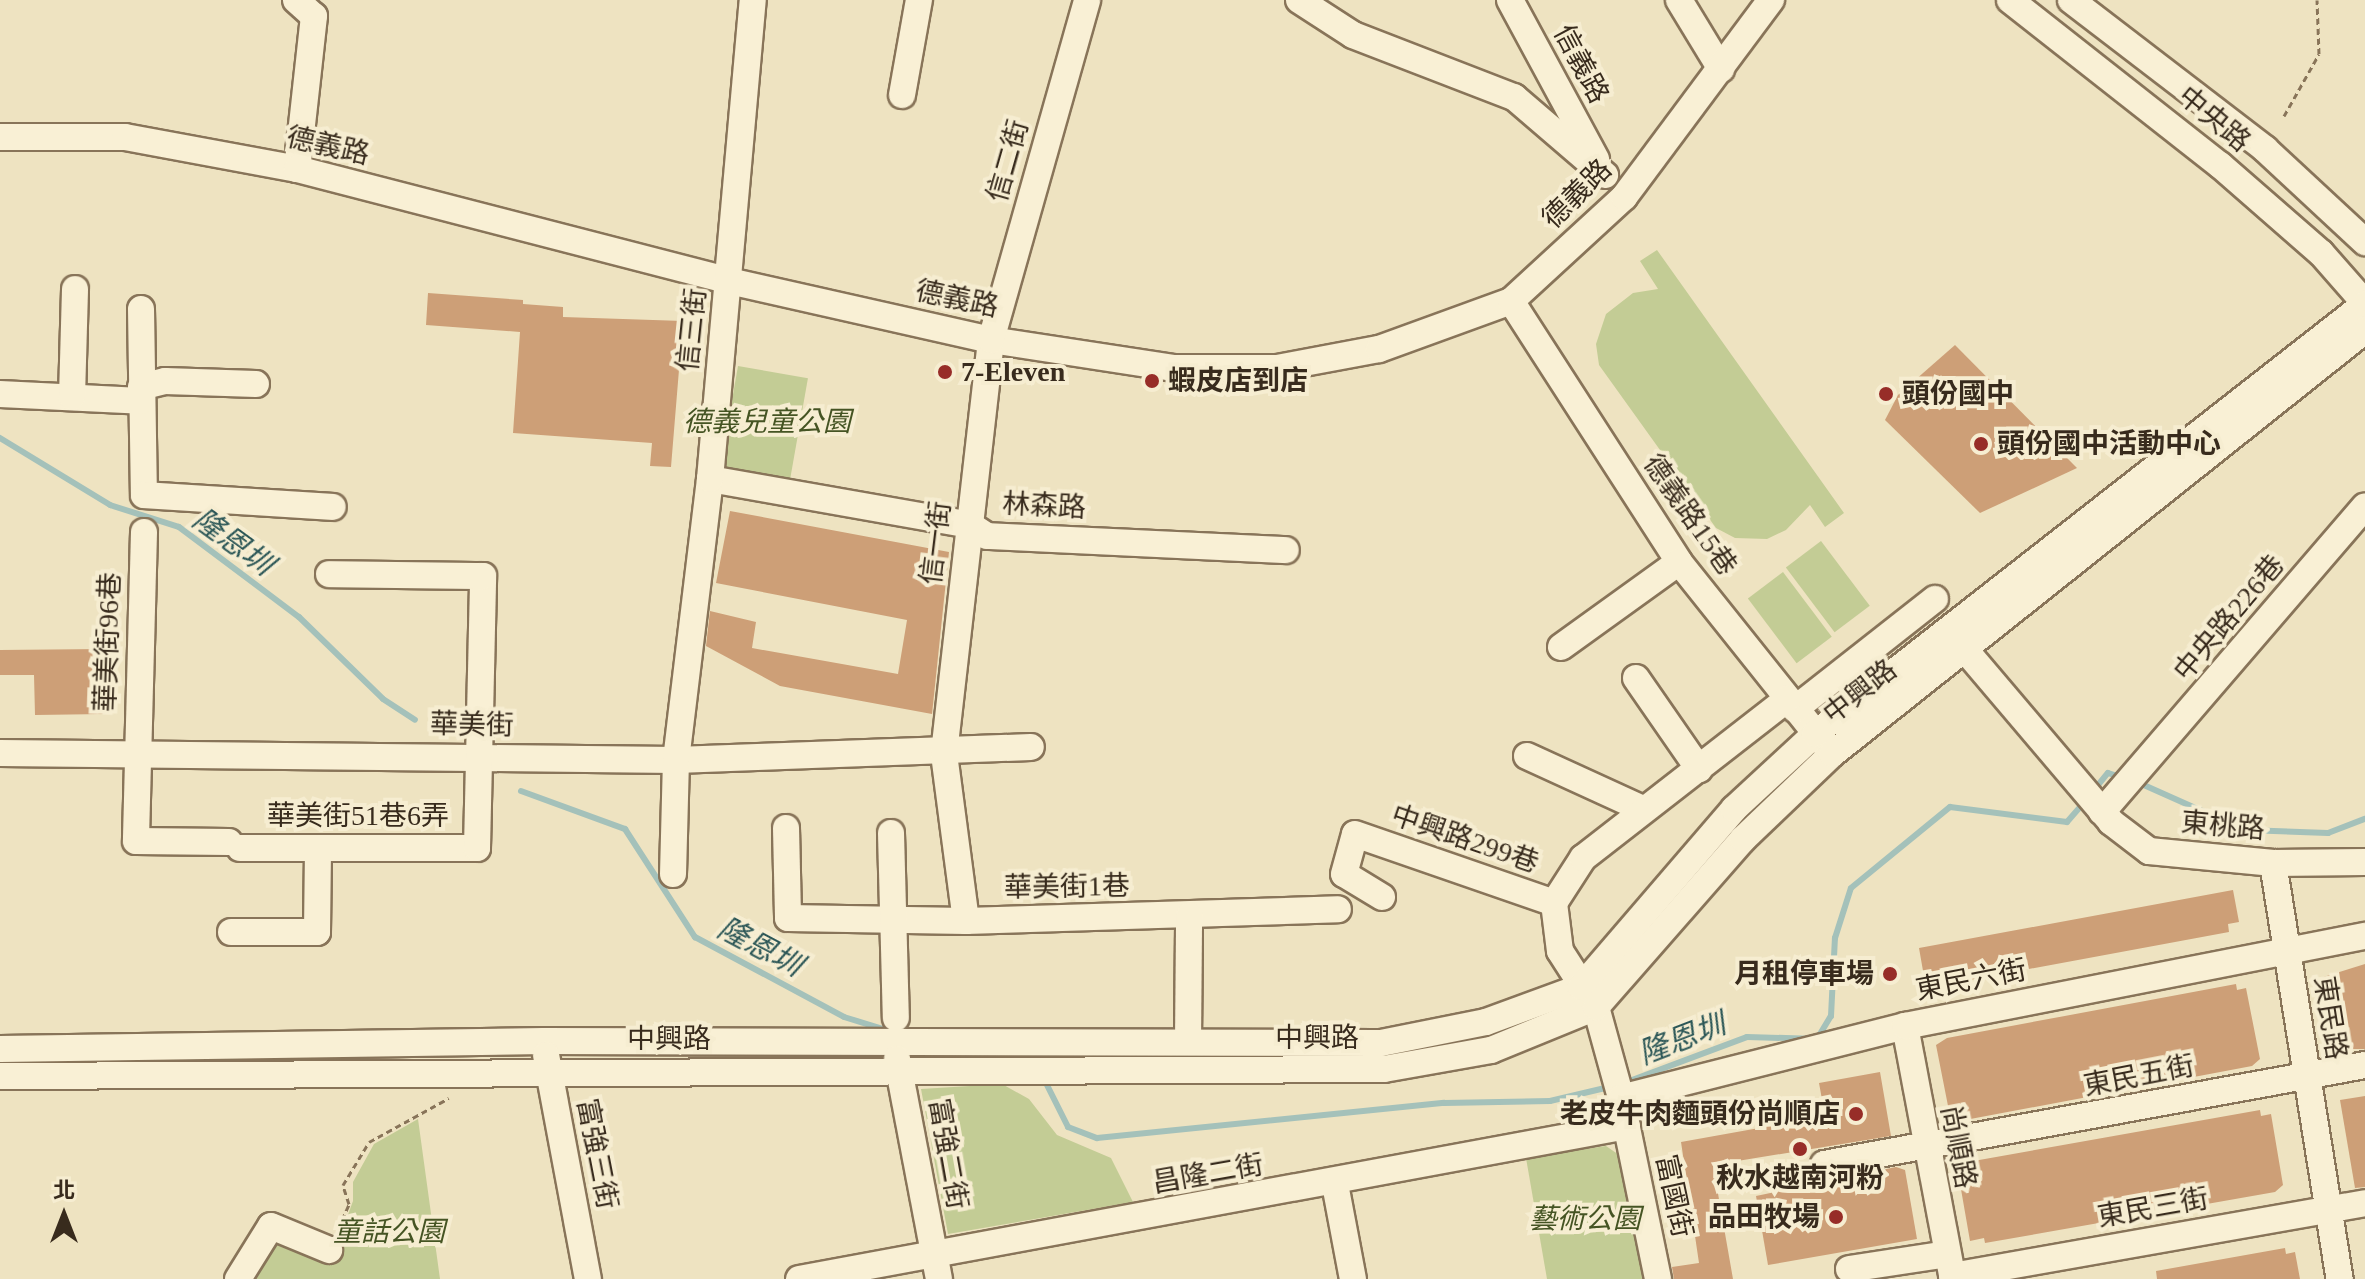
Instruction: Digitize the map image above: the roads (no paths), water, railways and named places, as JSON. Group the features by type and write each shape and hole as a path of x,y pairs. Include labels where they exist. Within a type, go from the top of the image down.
{"street":[{"name":"信三街","path":"673,874 676,760 710,479 753,0"},
{"path":"902,95 919,0"},
{"name":"信二街","path":"991,340 1087,0"},
{"path":"1299,0 1353,35 1514,97 1605,175"},
{"name":"信義路","path":"1510,0 1605,175 1624,197"},
{"path":"1679,0 1721,69"},
{"name":"德義路","path":"0,137 125,137 297,169 729,281 991,340 1173,368 1277,368 1379,349 1511,301 1624,197 1771,0"},
{"name":"中央路","path":"2010,0 2220,165 2321,253 2365,303"},
{"name":"中央路","path":"2071,0 2265,149 2365,242"},
{"path":"297,169 305,8"},
{"path":"72,397 75,289"},
{"name":"德義路15巷","path":"1511,301 1679,562 1824,744"},
{"name":"中興路","path":"0,1076 1384,1069 1491,1050 1593,1007 1824,744 1949,630 2365,303"},
{"path":"141,309 144,495 333,507"},
{"name":"中興路","path":"1824,744 1965,651 2365,330"},
{"name":"信一街","path":"944,753 991,340"},
{"path":"0,394 72,397 141,394 165,381 256,384"},
{"name":"林森路","path":"710,479 970,525 987,536 1286,550"},
{"name":"中央路226巷","path":"2098,807 2134,780 2365,506"},
{"name":"華美街96巷","path":"144,532 136,841 234,845"},
{"path":"1561,647 1679,562"},
{"path":"329,574 483,576 481,757"},
{"path":"1554,903 1583,858 1643,809 1935,599"},
{"path":"1949,630 1965,651"},
{"name":"東桃路","path":"1965,651 2098,807 2149,851 2273,863 2365,862"},
{"path":"1636,678 1699,769"},
{"name":"華美街","path":"0,753 676,760 944,753 1031,747"},
{"name":"華美街1巷","path":"944,753 966,921 1338,909"},
{"path":"1527,756 1643,809"},
{"name":"華美街51巷6弄","path":"234,845 477,848 481,757"},
{"path":"786,828 788,918 966,921"},
{"name":"富強二街","path":"891,833 897,920 895,1030 937,1267"},
{"name":"中興路299巷","path":"1382,897 1344,874 1355,834 1554,903 1560,951 1593,1007 1620,1096"},
{"path":"231,932 317,932 318,848"},
{"name":"東民路","path":"2273,863 2340,1279"},
{"path":"1188,1042 1189,916"},
{"name":"東民六街","path":"1620,1096 1905,1026 2365,936"},
{"name":"中興路","path":"0,1049 544,1041 895,1030 1188,1042 1381,1043 1486,1022 1593,1007"},
{"name":"尚順路","path":"1905,1026 1925,1150 1951,1270"},
{"name":"富強三街","path":"544,1041 588,1279"},
{"name":"東民五街","path":"1824,1164 1925,1150 2365,1065"},
{"path":"1620,1096 1627,1126"},
{"name":"昌隆二街","path":"799,1279 937,1267 1627,1126"},
{"name":"富國街","path":"1627,1126 1658,1279"},
{"path":"1335,1184 1353,1279"},
{"name":"東民三街","path":"1849,1269 1951,1270 2365,1203"},
{"path":"238,1279 271,1226 329,1250"}],"waterway":[{"name":"隆恩圳","path":"0,438 110,505 179,527 299,617 383,699 415,720"},
{"name":"隆恩圳","path":"2094,790 2108,773 2123,778"},
{"name":"隆恩圳","path":"2137,782 2245,830 2328,833 2365,819"},
{"name":"隆恩圳","path":"521,791 625,829 695,937 844,1017 889,1031"},
{"name":"隆恩圳","path":"1624,1083 1747,1037 1817,1039 1831,1016 1835,938 1851,888 1950,807 2067,822 2085,801"},
{"name":"隆恩圳","path":"1047,1085 1068,1127 1097,1138 1444,1103 1550,1101 1609,1087"}],"place":[{"name":"7-Eleven","path":"945,372"},
{"name":"蝦皮店到店","path":"1152,381"},
{"name":"頭份國中","path":"1886,394"},
{"name":"頭份國中活動中心","path":"1981,444"},
{"name":"月租停車場","path":"1890,974"},
{"name":"老皮牛肉麵頭份尚順店","path":"1856,1114"},
{"name":"秋水越南河粉","path":"1800,1149"},
{"name":"品田牧場","path":"1836,1217"}],"park label":[{"name":"德義兒童公園","path":"767,422"},
{"name":"藝術公園","path":"1585,1219"},
{"name":"童話公園","path":"389,1232"}]}
